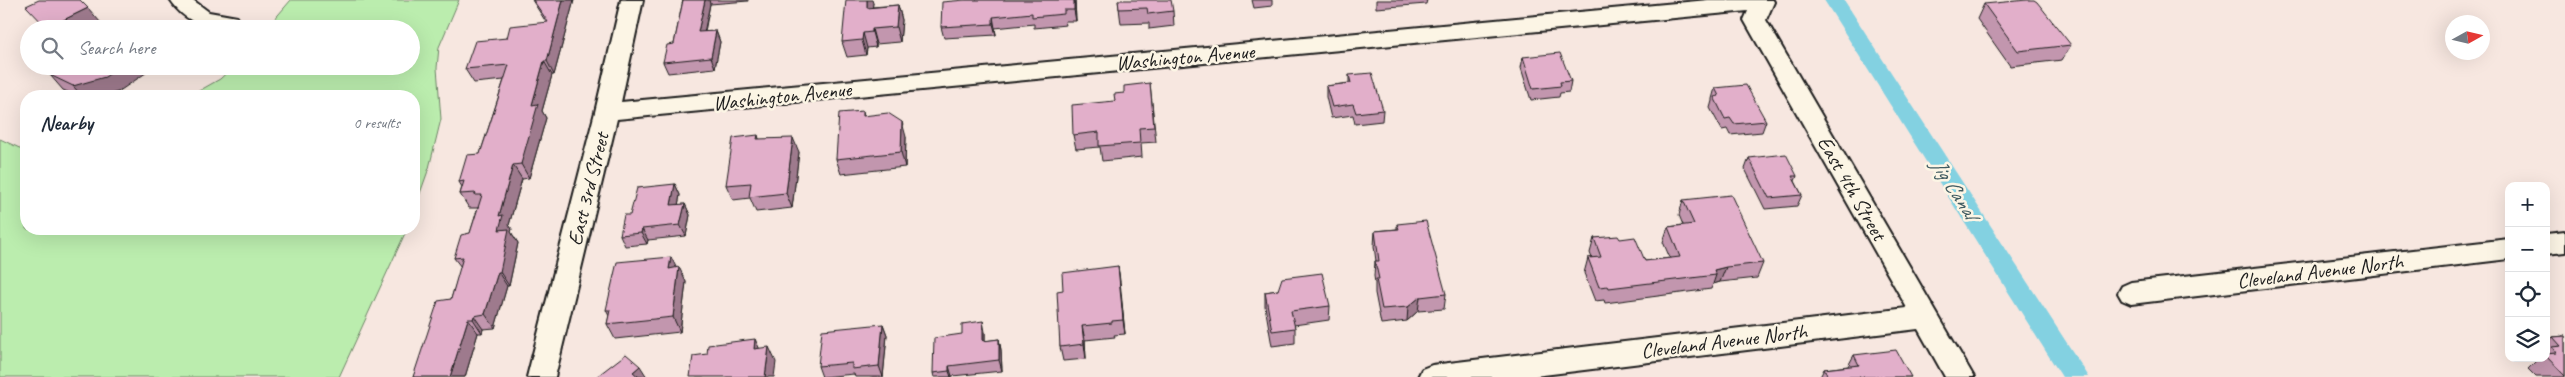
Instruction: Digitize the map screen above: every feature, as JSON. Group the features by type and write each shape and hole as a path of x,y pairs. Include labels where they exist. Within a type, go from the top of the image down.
{"street":[{"path":"181,0 185,8 196,15 210,20"},
{"name":"East 3rd Street","path":"541,377 632,0"},
{"name":"Washington Avenue","path":"606,112 1761,1"},
{"name":"East 4th Street","path":"1761,1 1755,20 1960,377"},
{"path":"2550,244 2565,242"},
{"name":"Cleveland Avenue North","path":"2131,293 2505,249"},
{"name":"Cleveland Avenue North","path":"1432,377 1926,317"}],"green space":[{"path":"291,0 459,0 439,47 437,68 441,119 429,168 420,193 420,90 201,90 224,75 420,75 420,20 274,20"},
{"path":"0,139 20,148 20,235 404,235 339,377 0,377"}],"building":[{"path":"39,0 80,0 88,8 63,20 39,20 26,6"},
{"path":"533,0 563,0 547,61 544,61 532,105 538,104 521,164 513,165 499,216 503,215 499,230 509,229 500,272 498,272 485,314 468,319 450,377 413,377 438,301 451,299 463,257 454,258 461,235 470,233 482,195 475,195 476,193 460,194 464,181 459,182 467,155 480,154 509,65 465,69 475,41 507,38 510,26 548,22"},
{"path":"683,0 705,0 698,32 716,31 711,57 663,62 667,45 674,44"},
{"path":"846,0 867,0 867,8 898,5 896,27 872,29 872,32 863,33 862,40 842,42"},
{"path":"965,0 1074,0 1074,10 1064,10 1064,14 1032,17 1032,13 993,17 993,24 941,27 942,2"},
{"path":"1118,0 1171,0 1173,11 1148,14 1147,8 1119,9"},
{"path":"2027,0 2037,2 2071,45 2018,51 1984,4"},
{"path":"1560,53 1571,81 1560,82 1561,86 1533,89 1523,57"},
{"path":"1372,73 1383,110 1356,113 1353,104 1332,107 1326,86 1351,83 1349,75"},
{"path":"50,75 108,75 105,77 73,86"},
{"path":"1150,83 1154,127 1139,128 1140,143 1099,146 1099,132 1073,135 1072,105 1115,101 1114,94 1124,93 1124,86"},
{"path":"1746,85 1766,121 1734,124 1730,118 1725,119 1714,97 1719,96 1715,88"},
{"path":"863,111 863,116 888,113 902,122 901,152 836,159 839,113"},
{"path":"758,135 757,139 793,138 786,193 749,197 751,183 726,185 733,138"},
{"path":"1786,154 1797,176 1792,176 1802,195 1769,198 1749,158"},
{"path":"675,184 671,205 685,204 680,225 642,229 641,233 620,235 624,215 630,215 637,188"},
{"path":"1731,195 1763,263 1714,270 1716,275 1609,288 1608,286 1599,287 1588,258 1601,257 1594,238 1618,236 1620,239 1635,237 1645,261 1680,257 1668,227 1694,224 1683,200"},
{"path":"1426,221 1446,294 1420,297 1408,307 1382,309 1376,279 1379,279 1375,261 1379,261 1375,231 1399,229 1397,224"},
{"path":"671,257 669,269 679,267 673,317 607,324 610,310 606,310 617,262"},
{"path":"1118,266 1123,320 1082,326 1084,344 1060,347 1057,291 1063,290 1062,273"},
{"path":"1322,273 1330,306 1291,311 1295,328 1272,331 1265,292 1278,290 1282,278"},
{"path":"983,321 983,341 999,339 999,360 949,366 949,371 933,373 934,338 962,334 962,324"},
{"path":"883,324 879,366 852,369 852,363 818,366 822,330"},
{"path":"2565,336 2565,376 2550,360 2550,354 2556,353 2552,347 2561,346 2553,337"},
{"path":"755,339 754,349 769,347 765,377 690,377 693,356 707,354 708,345"},
{"path":"1896,350 1911,377 1828,377 1824,369 1859,365 1854,355"},
{"path":"626,354 640,366 633,372 639,377 596,377"}],"waterway":[{"name":"Jig Canal","path":"1834,0 2076,377"}]}
